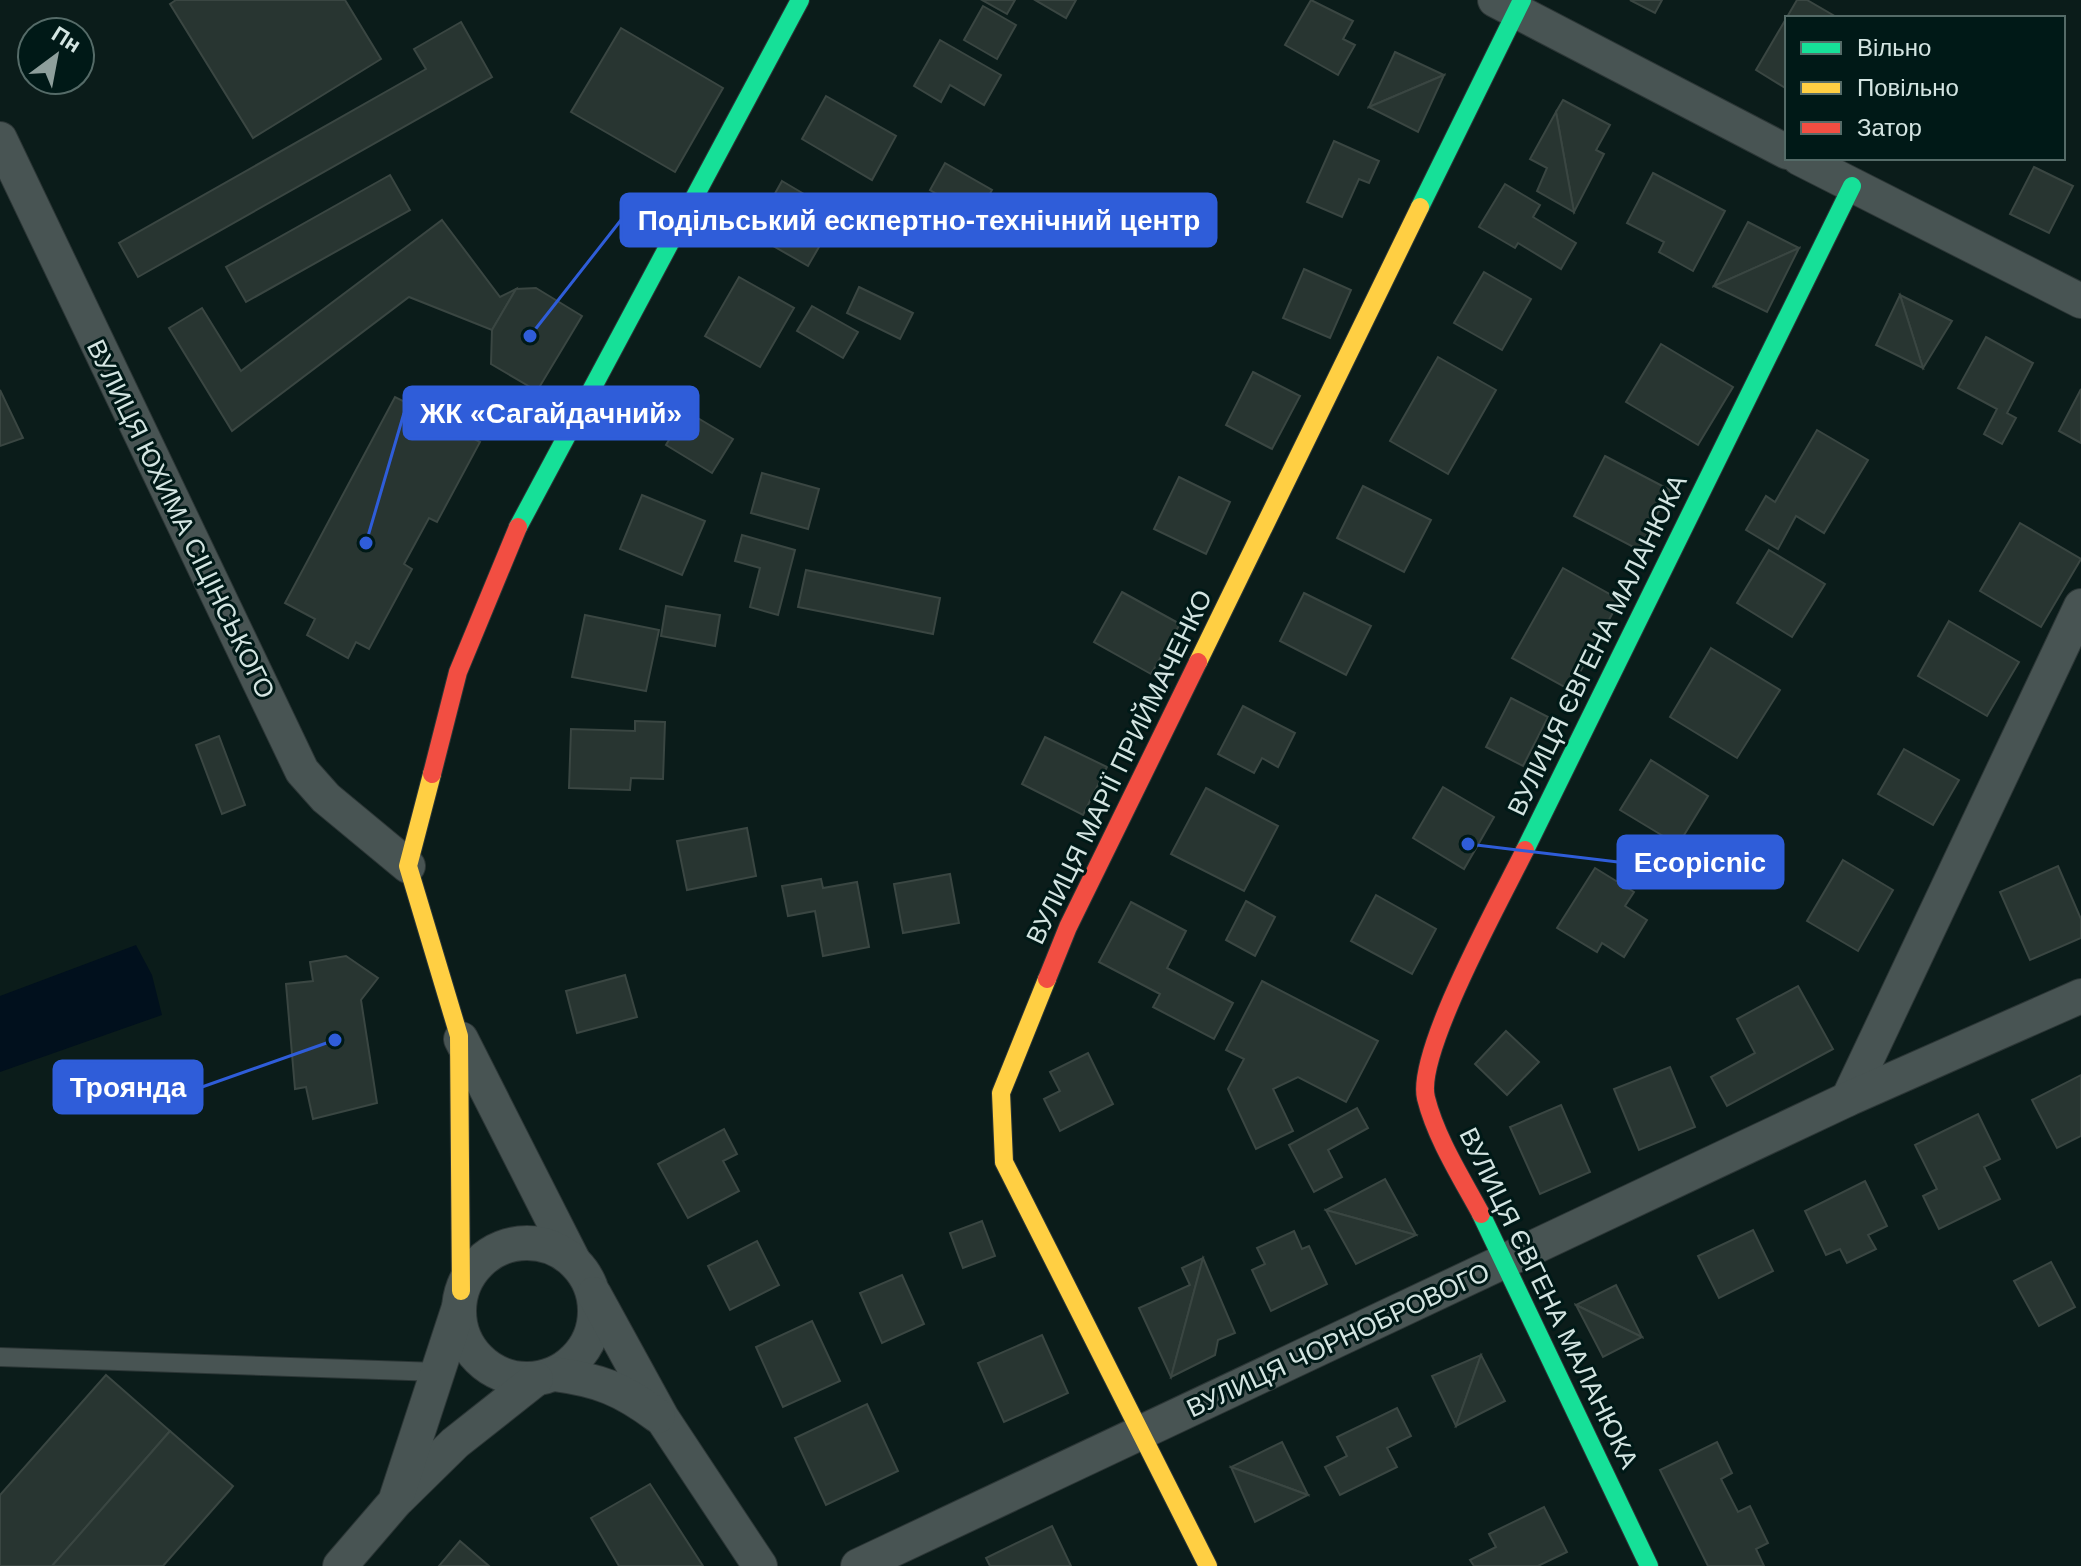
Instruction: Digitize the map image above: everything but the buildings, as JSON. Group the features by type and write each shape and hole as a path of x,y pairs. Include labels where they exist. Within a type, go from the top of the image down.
{"street":[{"path":"760,1566 662,1418 573,1260 459,1036 408,866 458,672 512,537 800,0"},
{"path":"1512,4 1785,151"},
{"name":"ВУЛИЦЯ МАРІЇ ПРИЙМАЧЕНКО","path":"1208,1566 1004,1162 1001,1093 1068,927 1512,4"},
{"name":"ВУЛИЦЯ ЮХИМА СІЦІНСЬКОГО","path":"0,139 302,771 326,798 408,866"},
{"path":"1803,160 2081,301"},
{"name":"ВУЛИЦЯ ЄВГЕНА МАЛАНЮКА","path":"1649,1566 1506,1261 1451,1158 1425,1095 1439,1025 1852,186"},
{"path":"1848,1099 2081,606"},
{"name":"ВУЛИЦЯ ЧОРНОБРОВОГО","path":"858,1566 1848,1099 2081,996"},
{"path":"459,1036 461,1330 481,1363 516,1379 545,1376 594,1379 628,1394 662,1418"},
{"path":"395,1502 460,1301 476,1266 499,1248 537,1243 573,1260"},
{"path":"340,1566 395,1502 455,1443 545,1376 571,1364 589,1340 596,1312 593,1293"}],"lane":[{"path":"0,1357 438,1372"}],"water":[{"path":"136,945 152,975 162,1015 0,1072 0,996"}],"traffic: fast":[{"path":"518,527 800,0"},
{"path":"1420,207 1522,0"},
{"path":"1525,850 1852,186"},
{"path":"1481,1214 1649,1566"}],"traffic: slow":[{"path":"1198,662 1420,207"},
{"path":"432,774 408,866 459,1036 461,1291"},
{"path":"1047,979 1001,1093 1004,1162 1208,1566"}],"traffic: jam":[{"path":"432,774 458,672 518,527"},
{"path":"1047,979 1068,927 1198,662"},
{"path":"1481,1214 1436,1128 1426,1098 1426,1076 1446,1012 1525,850"}],"place":[{"name":"Подільський ескпертно-технічний центр","path":"530,336"},
{"name":"ЖК «Сагайдачний»","path":"366,543"},
{"name":"Ecopicnic","path":"1468,844"},
{"name":"Троянда","path":"335,1040"}]}
